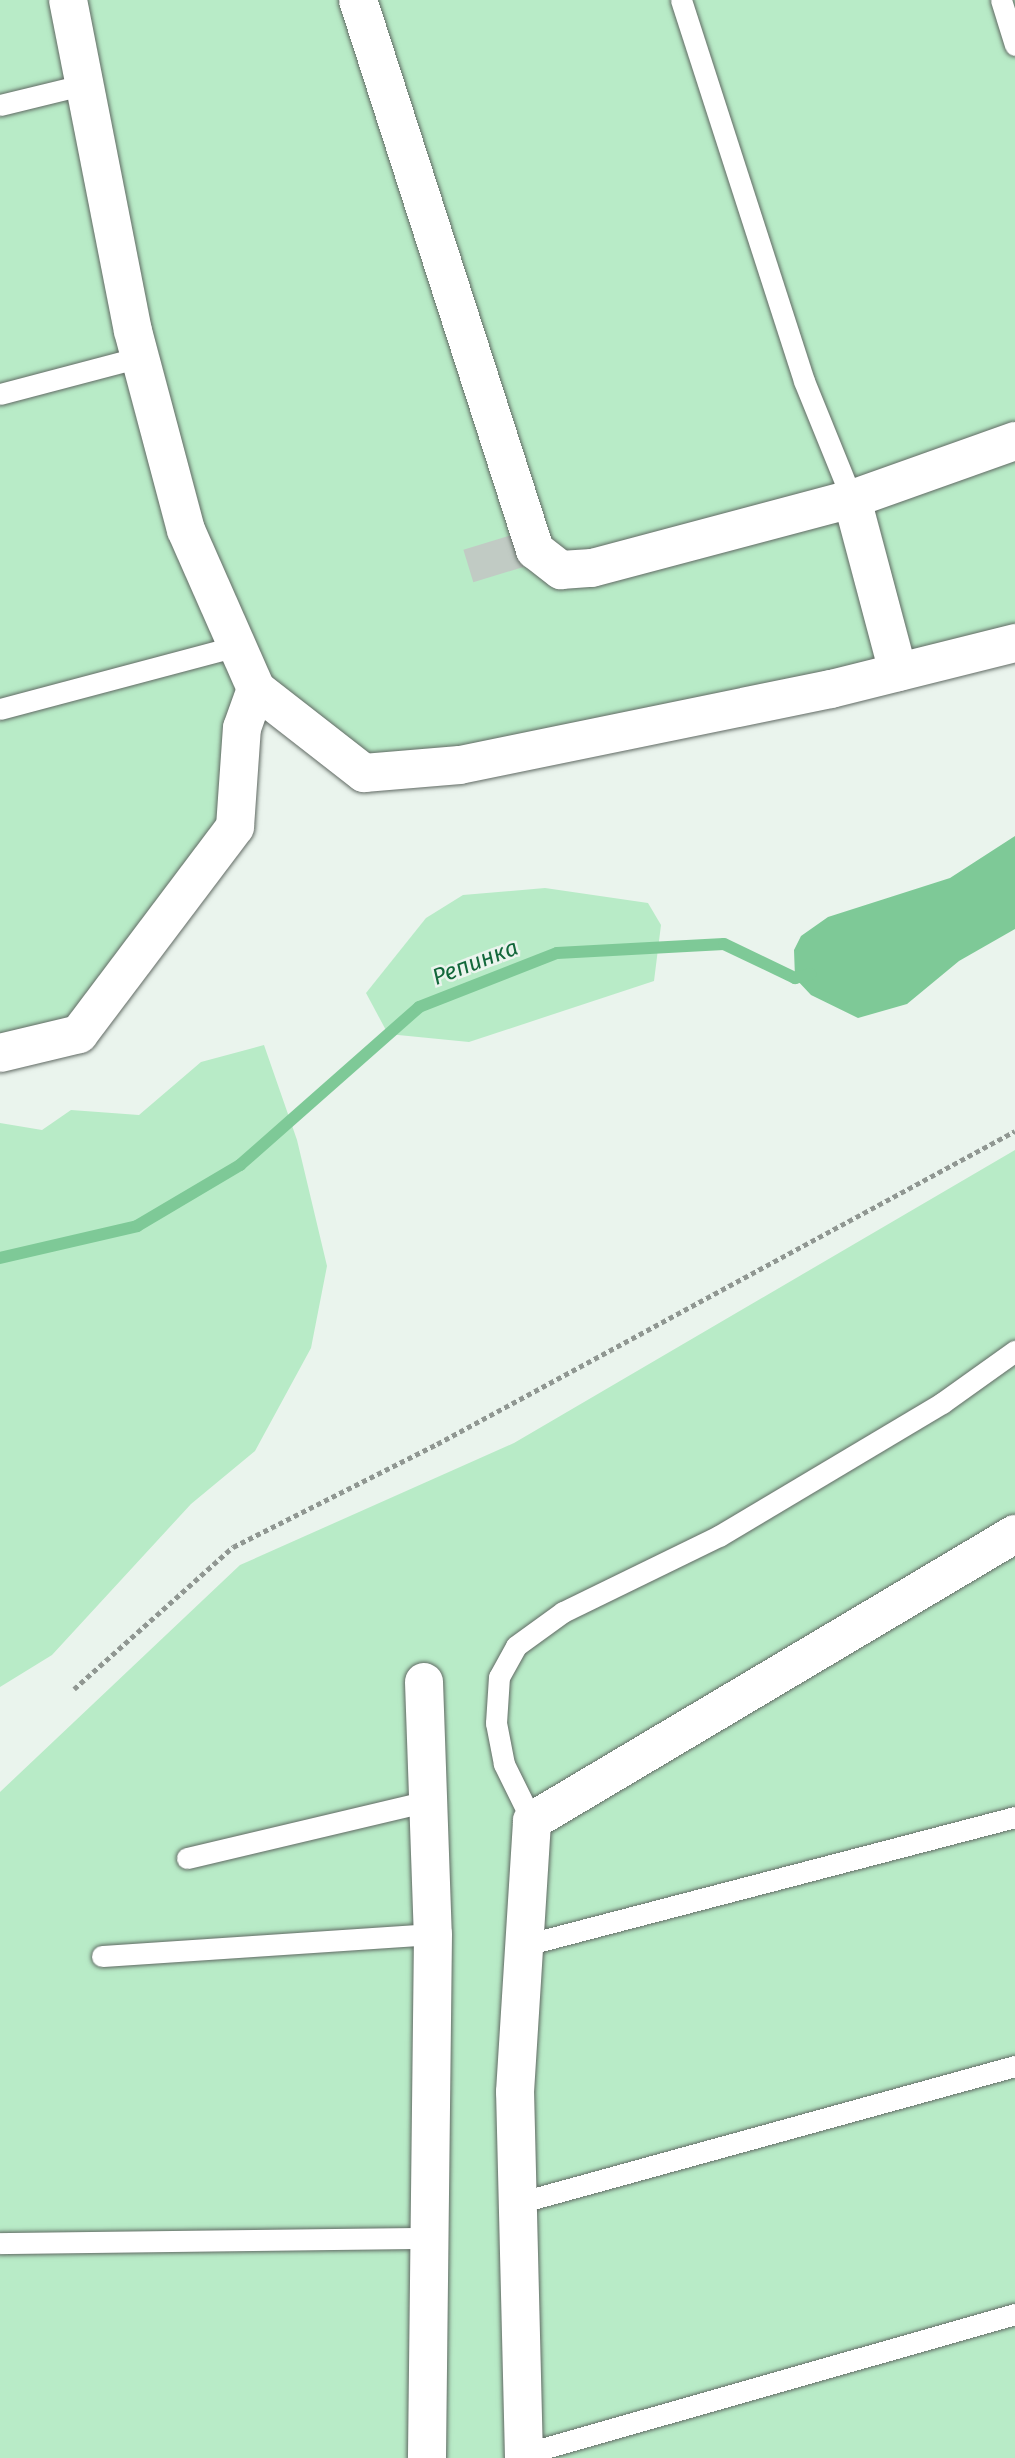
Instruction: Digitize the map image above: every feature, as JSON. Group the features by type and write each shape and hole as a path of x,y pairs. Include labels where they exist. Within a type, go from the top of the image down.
{"street":[{"path":"68,0 82,85 140,357 186,530 256,690 364,773 460,765 898,672 1015,643"},
{"path":"358,0 535,550 561,570 592,568 852,499 1015,441"},
{"path":"852,499 898,672"},
{"path":"0,1053 79,1034 235,827 242,728 256,690"},
{"path":"524,2456 515,2092 533,1821 1015,1534"},
{"path":"424,1682 433,1934 425,2238 427,2458"}],"lane":[{"path":"681,0 804,381 852,499"},
{"path":"1001,0 1015,45"},
{"path":"0,105 82,85"},
{"path":"0,394 140,357"},
{"path":"0,709 236,646"},
{"path":"533,1821 504,1764 496,1723 499,1678 516,1646 563,1612 719,1536 942,1403 1015,1351"},
{"path":"187,1858 428,1801"},
{"path":"524,1945 1015,1817"},
{"path":"102,1956 433,1934"},
{"path":"517,2203 1015,2066"},
{"path":"0,2243 425,2238"},
{"path":"524,2456 1015,2314"}],"path":[{"path":"74,1689 233,1547 462,1431 1015,1131"}],"shaded area":[{"path":"0,0 1015,0 1015,643 364,773 256,690 235,827 79,1034 0,1053"},
{"path":"1015,836 1015,929 959,961 907,1004 858,1018 811,995 795,978 794,950 801,936 828,917 950,878"},
{"path":"545,888 648,903 661,925 654,981 469,1042 388,1034 366,993 426,918 463,895"},
{"path":"264,1045 297,1140 327,1266 311,1348 255,1451 191,1504 52,1655 0,1687 0,1123 42,1130 71,1110 139,1115 201,1062"},
{"path":"1015,1150 1015,2458 0,2458 0,1792 240,1565 514,1443"}],"building":[{"path":"515,534 525,567 473,582 463,550"}],"waterway":[{"name":"Репинка","path":"0,1258 137,1226 240,1165 419,1007 557,953 724,944 795,978 811,974"}]}
